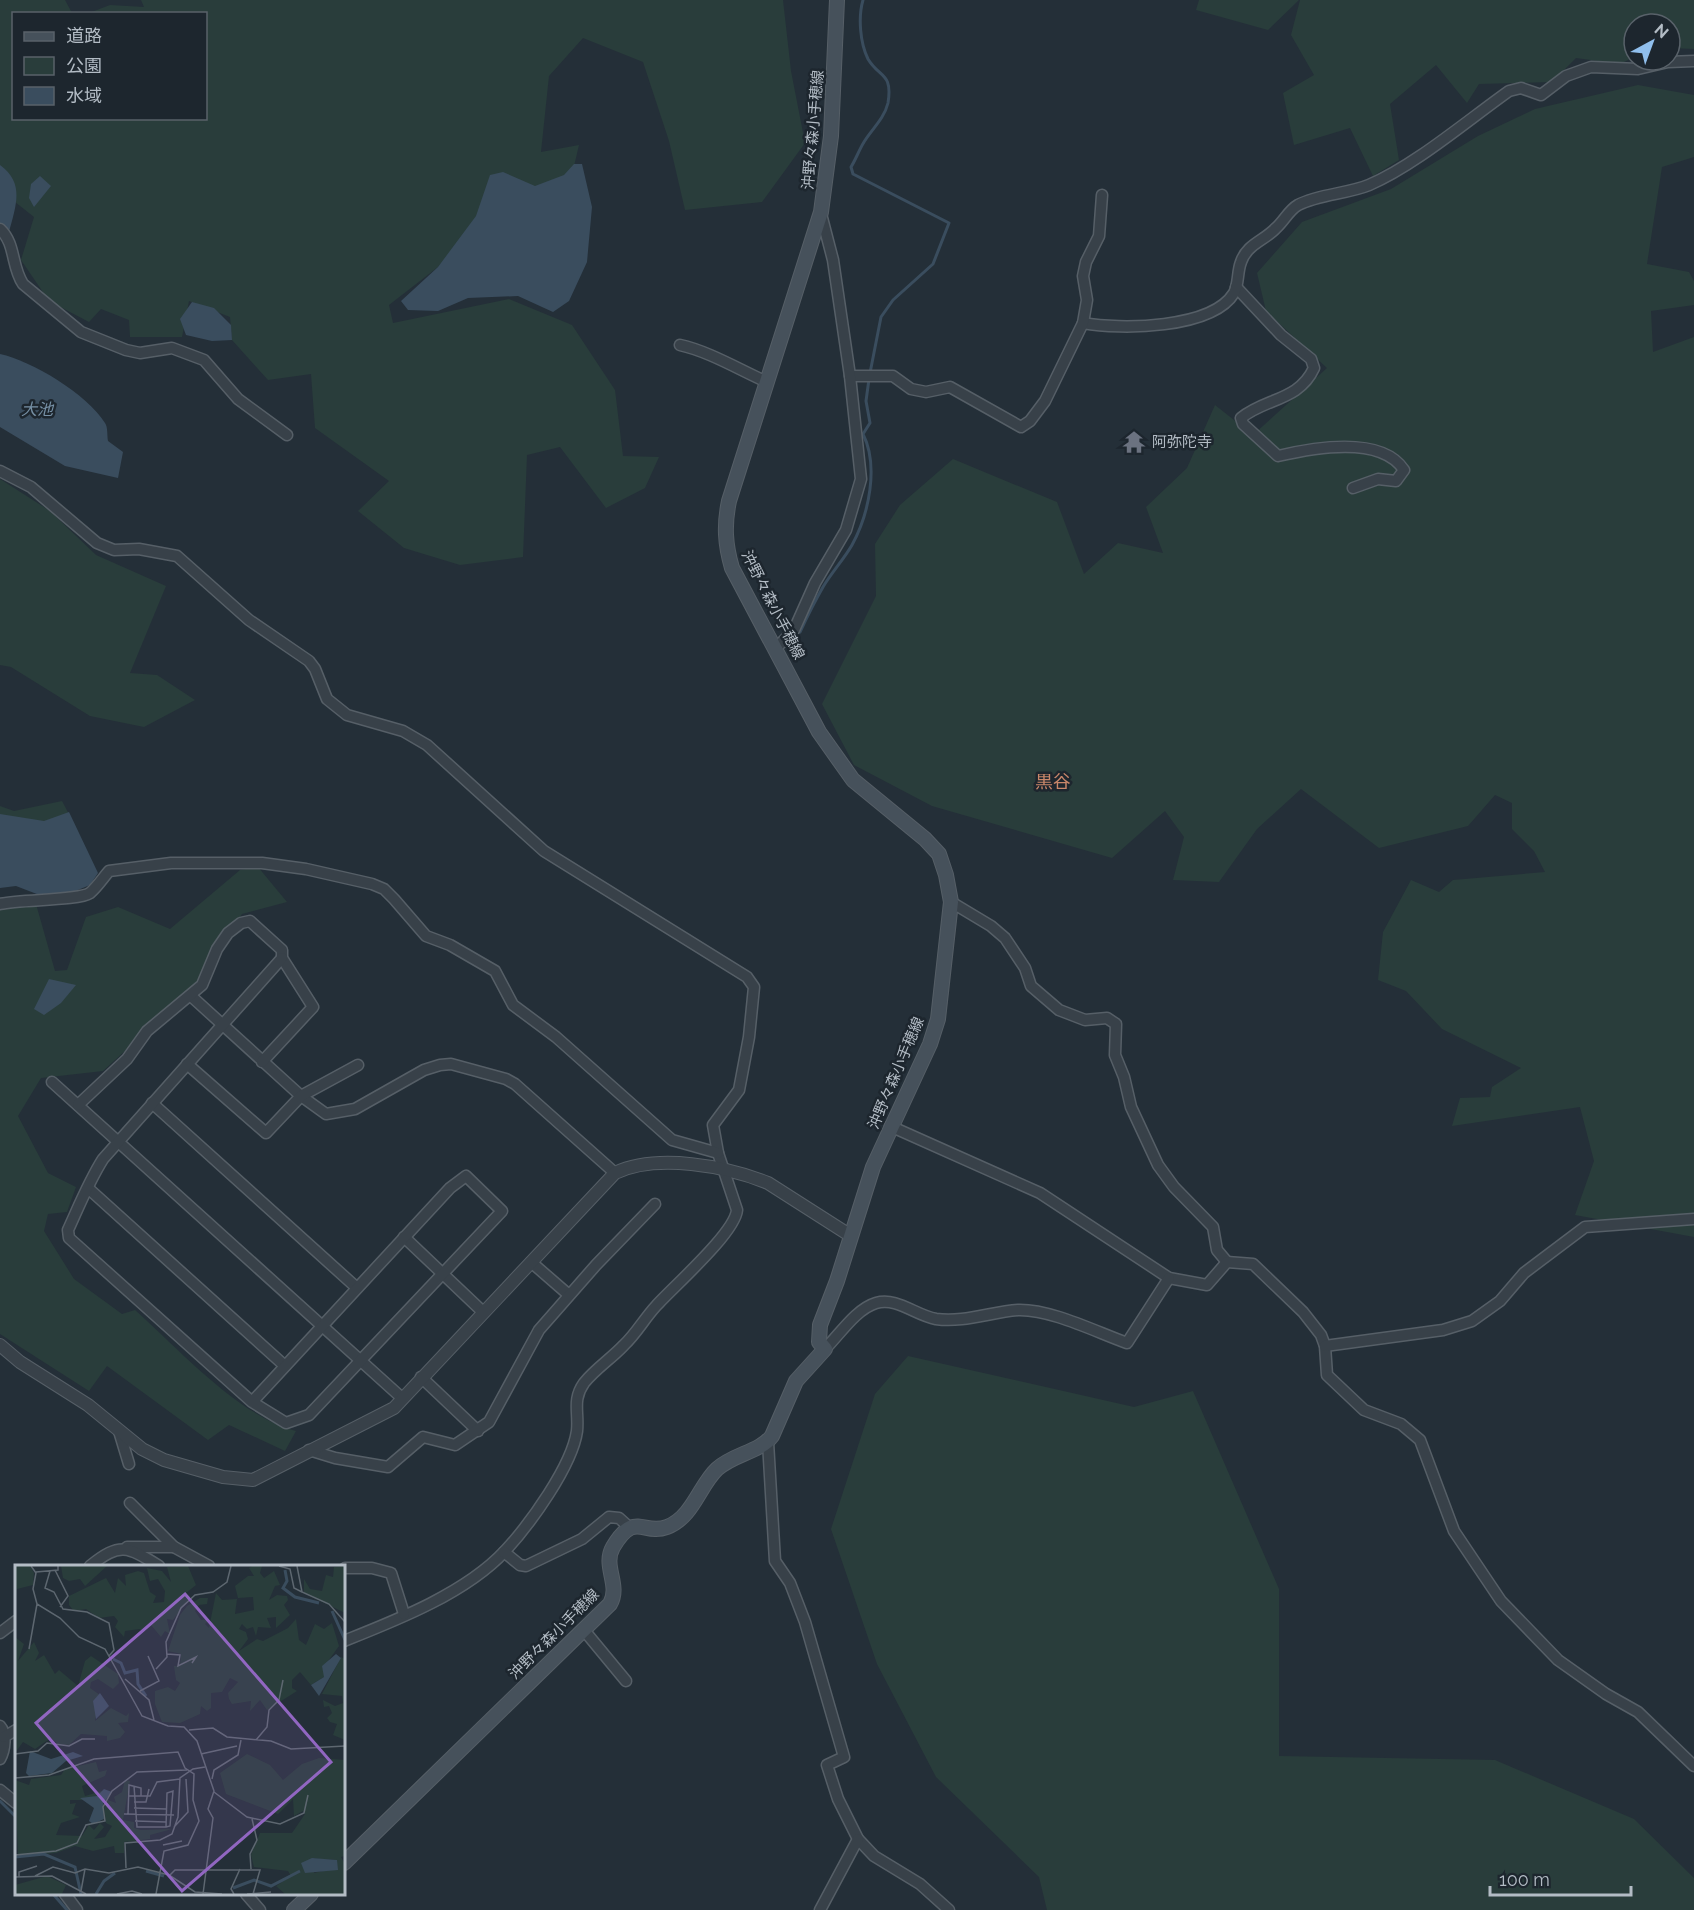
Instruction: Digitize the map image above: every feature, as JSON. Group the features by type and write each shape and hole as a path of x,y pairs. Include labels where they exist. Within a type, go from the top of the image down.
{"main road":[{"name":"沖野々森小手穂線","path":"825,1349 819,1342 818,1334 851,1236 890,1126 930,1044 938,1019 951,902 939,855 925,839 847,772 819,732 732,568 725,544 725,519 729,501 821,212 831,136 837,0"},
{"path":"629,1527 638,1524 663,1528 675,1524 724,1462 768,1442 796,1381 825,1349"},
{"name":"沖野々森小手穂線","path":"345,1862 422,1784 464,1748 610,1604 615,1596 609,1560 612,1548 629,1527"},
{"path":"294,1910 309,1895"}],"street":[{"path":"1083,323 1108,328 1151,327 1186,320 1222,305 1236,287 1241,262 1249,248 1275,230 1298,205 1367,185 1392,173 1509,92 1521,88 1541,95 1566,76 1590,67 1631,69 1668,62 1694,61"},
{"path":"850,376 893,376 911,389 926,392 950,387 1021,427 1030,421 1045,401 1083,323 1087,300 1083,276 1086,262 1099,236 1102,195"},
{"path":"775,649 794,630 815,583 822,576 846,530 861,479 850,376 833,260 821,212"},
{"path":"0,229 8,236 16,274 23,284 81,332 126,350 140,352 172,348 204,360 238,399 287,435"},
{"path":"1236,287 1281,335 1311,359 1314,368 1287,398 1251,409 1241,418 1243,424 1278,456 1306,449 1355,446 1393,458 1404,470 1396,481 1377,479 1353,488"},
{"path":"680,345 699,349 722,363 767,382"},
{"path":"0,471 31,487 97,543 114,550 139,549 177,556 249,620 309,661 315,669 327,699 347,715 403,730 427,745 557,860 650,914 747,977 754,987 745,1064 738,1094 713,1122 718,1153 737,1210 736,1218 711,1250 655,1307 626,1344 585,1382 577,1395 575,1405 577,1431 549,1497 504,1552 442,1599 345,1641"},
{"path":"0,904 13,901 80,898 90,892 109,871 171,863 262,863 306,869 372,884 389,894 426,936 450,945 495,971 513,1005 555,1037 672,1140 718,1153"},
{"path":"951,902 991,926 1005,938 1024,968 1031,986 1059,1010 1085,1020 1107,1018 1116,1024 1115,1055 1124,1077 1131,1107 1158,1165 1173,1187 1213,1227 1217,1250 1227,1262 1254,1264 1303,1312 1321,1335 1327,1375 1350,1398 1364,1410 1401,1424 1420,1440 1454,1531 1501,1601 1558,1660 1606,1694 1638,1712 1694,1766"},
{"path":"78,1105 127,1059 147,1032 202,985 217,949 228,933 241,923 250,921 282,950 282,958 313,1007 262,1062"},
{"path":"252,1402 450,1188 466,1176 501,1211 309,1415 286,1423 252,1402 69,1238 68,1230 89,1189 91,1178 118,1141 282,958"},
{"path":"191,996 262,1062 326,1114 355,1109 424,1070 451,1064 506,1079 515,1084 615,1173"},
{"path":"187,1064 266,1133 301,1096 358,1065"},
{"path":"52,1082 402,1398"},
{"path":"152,1103 357,1288"},
{"path":"890,1126 1040,1193 1170,1278 1207,1285 1227,1262"},
{"path":"0,1345 21,1362 88,1405 142,1449 164,1460 238,1480 253,1480 394,1408 615,1173 639,1166 687,1163 768,1183 851,1236"},
{"path":"89,1189 285,1366"},
{"path":"309,1450 335,1458 387,1467 423,1437 455,1445 478,1431 489,1422 539,1330 655,1204"},
{"path":"1324,1346 1443,1330 1472,1321 1500,1301 1524,1273 1585,1227 1694,1220"},
{"path":"404,1237 483,1312"},
{"path":"531,1262 569,1295"},
{"path":"825,1349 858,1314 873,1304 889,1300 934,1318 953,1321 1019,1310 1041,1314 1127,1343 1170,1278"},
{"path":"421,1377 478,1431"},
{"path":"119,1431 129,1464"},
{"path":"768,1442 775,1561 790,1583 805,1622 844,1757 826,1765 838,1799 858,1839 873,1856 920,1884 949,1910"},
{"path":"130,1503 174,1547 207,1565"},
{"path":"504,1552 520,1565 526,1566 582,1539 609,1517 619,1518 629,1527"},
{"path":"91,1565 108,1552 123,1548 141,1545 174,1547"},
{"path":"123,1548 135,1551 157,1565"},
{"path":"345,1568 372,1568 391,1573 404,1614"},
{"path":"0,1633 15,1622"},
{"path":"583,1629 626,1681"},
{"path":"0,1726 4,1737 3,1753 0,1759"},
{"path":"4,1737 15,1731"},
{"path":"0,1790 15,1802"},
{"path":"820,1910 858,1839"},
{"path":"66,1895 77,1910"},
{"path":"248,1895 260,1910"}],"green space":[{"path":"0,0 65,0 71,12 12,12 12,120 207,120 207,12 92,12 110,5 144,7 141,0 783,0 791,71 805,143 762,202 685,210 669,141 643,62 583,38 549,76 541,152 579,145 571,179 472,229 438,267 389,305 393,323 509,299 572,325 615,390 623,456 659,457 645,488 606,508 560,447 527,455 523,557 460,565 404,548 358,511 389,481 315,428 311,374 268,380 232,340 230,317 189,301 182,337 130,337 129,320 101,309 89,322 49,301 21,260 34,217 10,198 0,177"},
{"path":"1199,0 1299,0 1268,30 1196,10"},
{"path":"1300,0 1694,0 1694,49 1682,48 1682,12 1622,12 1622,63 1620,64 1576,58 1552,82 1479,84 1467,103 1436,65 1390,104 1399,160 1373,176 1350,128 1294,145 1283,93 1314,75 1291,35"},
{"path":"1638,85 1694,95 1694,157 1662,167 1647,264 1689,272 1694,281 1694,305 1651,311 1653,352 1694,337 1694,1237 1575,1215 1594,1161 1580,1107 1452,1126 1460,1098 1490,1097 1492,1087 1521,1068 1442,1029 1406,991 1378,980 1383,932 1411,880 1439,892 1453,880 1545,872 1534,851 1512,829 1512,803 1495,795 1468,826 1379,848 1301,789 1257,829 1219,882 1173,880 1184,837 1165,811 1112,858 932,806 854,765 822,704 876,596 875,544 900,505 953,459 1057,502 1084,574 1118,543 1163,553 1146,507 1187,468 1215,405 1253,435 1327,368 1266,311 1257,273 1302,222 1391,189 1478,136 1535,109"},
{"path":"0,479 50,511 96,555 166,586 130,673 157,675 195,700 144,727 90,716 11,667 0,665"},
{"path":"62,801 71,818 17,833 0,822 0,806 14,811"},
{"path":"258,867 287,902 242,914 207,961 197,985 103,1071 41,1078 18,1116 48,1173 76,1187 67,1212 48,1214 44,1231 74,1279 122,1314 135,1310 210,1380 231,1396 274,1423 296,1431 285,1451 229,1425 208,1440 107,1366 89,1391 0,1334 0,910 10,906 36,904 55,971 67,970 86,917 118,907 170,929 240,870"},
{"path":"908,1356 1134,1407 1193,1391 1279,1589 1279,1756 1495,1760 1634,1819 1694,1878 1694,1910 1047,1910 1039,1877 936,1777 877,1664 831,1529 875,1394"}],"water":[{"path":"574,164 582,164 592,207 587,262 569,301 553,312 518,296 468,298 438,311 408,310 401,301 438,267 476,216 490,175 503,172 535,186 564,175"},
{"path":"0,165 8,172 16,187 16,204 9,232 0,223"},
{"path":"40,176 51,186 34,207 29,198 31,184"},
{"path":"192,302 214,308 231,325 232,340 212,341 186,335 180,319"},
{"name":"大池","path":"0,354 43,371 72,390 97,412 106,425 108,441 123,452 118,478 65,466 0,427"},
{"path":"69,812 98,873 90,885 73,892 42,896 16,886 0,888 0,814 44,821"},
{"path":"49,979 76,985 61,1003 44,1015 34,1009"}],"waterway":[{"path":"863,0 860,22 863,45 872,65 887,80 889,93 884,114 864,142 851,167 853,174 949,223 933,264 893,300 881,317 870,373"},
{"path":"800,632 823,587 852,545 867,505 871,475 868,447 863,434 870,423 866,401 869,379"},
{"path":"0,1801 15,1816"},
{"path":"54,1895 67,1910"}],"place":[{"name":"阿弥陀寺","path":"1134,442"}],"district":[{"name":"黒谷","path":"1053,781"}]}
